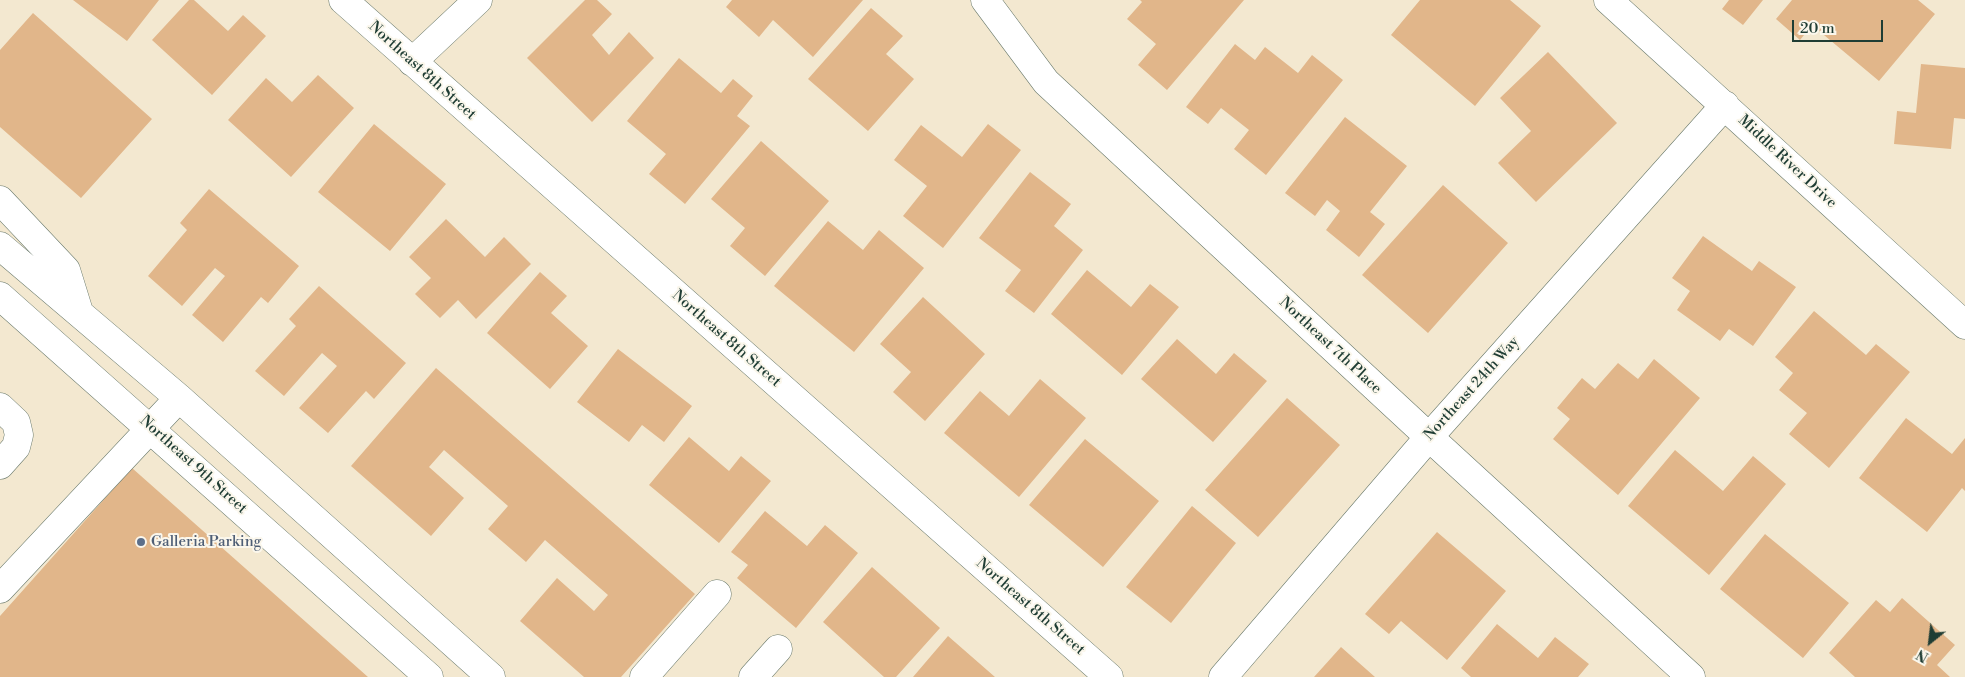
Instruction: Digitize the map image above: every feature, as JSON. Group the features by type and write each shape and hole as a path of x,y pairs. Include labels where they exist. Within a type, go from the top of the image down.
{"street":[{"name":"Northeast 8th Street","path":"343,0 1109,677"},
{"path":"412,62 478,0"},
{"name":"Northeast 7th Place","path":"984,0 1046,82 1428,438 1691,677"},
{"name":"Middle River Drive","path":"1608,0 1965,325"},
{"name":"Northeast 24th Way","path":"1224,677 1428,438 1725,105"},
{"path":"0,200 66,270 79,312"},
{"path":"0,246 179,398 491,677"},
{"name":"Northeast 9th Street","path":"0,296 151,428 428,677"},
{"path":"0,589 179,398"},
{"path":"0,407 16,422 19,435 16,448 0,465"},
{"path":"644,677 717,594"},
{"path":"428,677 456,645"},
{"path":"753,677 778,649"}],"building":[{"path":"73,0 159,0 127,41"},
{"path":"189,0 194,0 228,31 243,15 266,36 212,95 152,40"},
{"path":"585,0 597,0 612,14 592,35 609,55 629,32 654,58 592,122 527,58"},
{"path":"732,0 863,0 813,57 773,20 759,37 726,7"},
{"path":"1140,0 1244,0 1167,90 1138,65 1156,44 1127,19 1142,2"},
{"path":"1420,0 1510,0 1541,26 1475,106 1391,35"},
{"path":"1729,0 1763,0 1743,25 1722,9"},
{"path":"1792,0 1918,0 1935,14 1879,81 1812,25 1800,40 1776,19"},
{"path":"871,8 903,36 886,54 914,79 868,131 808,79"},
{"path":"33,13 152,119 81,198 0,127 0,50"},
{"path":"1235,44 1255,60 1265,47 1298,73 1312,55 1343,80 1266,175 1234,149 1249,130 1221,108 1208,124 1186,107"},
{"path":"1548,52 1617,123 1536,202 1498,163 1531,131 1500,98"},
{"path":"679,58 721,93 733,79 753,96 737,116 750,126 685,204 649,174 666,154 627,121"},
{"path":"1921,64 1965,68 1965,119 1954,118 1951,149 1894,144 1897,111 1916,113"},
{"path":"318,75 354,108 291,177 228,120 266,78 292,102"},
{"path":"1345,117 1407,166 1370,212 1385,224 1359,257 1326,230 1340,211 1327,200 1315,216 1285,193"},
{"path":"374,124 446,184 390,251 318,192"},
{"path":"988,124 1021,150 943,248 903,216 927,186 894,160 921,125 962,157"},
{"path":"761,141 829,201 765,276 730,246 745,228 711,199"},
{"path":"1030,172 1071,204 1054,226 1083,250 1034,313 1005,291 1021,270 979,238"},
{"path":"1443,185 1508,243 1428,333 1362,275"},
{"path":"209,189 299,266 268,303 261,297 223,342 192,315 225,276 215,268 182,306 148,276 187,230 180,223"},
{"path":"446,219 485,257 504,237 531,264 476,319 458,300 440,318 415,294 431,278 409,257"},
{"path":"828,221 863,250 879,230 924,268 854,352 774,286"},
{"path":"1703,236 1752,271 1759,261 1796,287 1753,346 1729,329 1720,341 1677,310 1690,291 1672,278"},
{"path":"1087,270 1131,307 1150,284 1179,307 1122,375 1051,314"},
{"path":"540,272 567,296 551,313 588,346 550,389 487,333"},
{"path":"319,286 406,363 374,399 366,391 328,433 299,408 337,366 322,353 284,396 255,371 296,326 289,319"},
{"path":"923,297 985,354 925,421 893,392 911,372 880,344"},
{"path":"1814,311 1866,355 1876,344 1910,372 1829,468 1789,434 1807,413 1779,390 1793,373 1775,357"},
{"path":"1177,339 1216,374 1234,353 1267,381 1213,442 1141,379"},
{"path":"618,349 692,406 664,442 642,425 629,442 577,402"},
{"path":"1654,359 1700,398 1618,495 1553,439 1570,419 1557,408 1582,378 1595,389 1618,363 1638,379"},
{"path":"436,368 695,594 621,677 584,677 520,621 557,578 594,611 608,595 545,540 526,562 488,529 508,506 444,450 429,467 464,498 431,536 351,466"},
{"path":"1040,379 1086,418 1019,497 944,433 980,391 1009,416"},
{"path":"1287,398 1340,445 1258,537 1205,490"},
{"path":"1906,418 1952,454 1965,438 1965,491 1962,488 1927,532 1859,478"},
{"path":"689,437 729,471 741,456 771,481 719,543 649,485"},
{"path":"1085,439 1159,501 1103,567 1029,505"},
{"path":"1675,450 1723,491 1753,456 1786,484 1709,575 1628,506"},
{"name":"Galleria Parking","path":"132,468 368,677 0,677 0,616"},
{"path":"1192,506 1236,543 1171,623 1126,587"},
{"path":"765,511 807,546 825,525 858,553 796,628 737,578 748,565 731,552"},
{"path":"1437,532 1506,591 1447,660 1401,621 1389,634 1365,614"},
{"path":"1765,534 1849,603 1803,658 1720,589"},
{"path":"872,567 940,628 896,677 884,677 823,622"},
{"path":"1902,598 1955,645 1937,665 1950,677 1855,677 1829,653 1876,600 1890,612"},
{"path":"1497,624 1538,658 1555,637 1589,664 1578,677 1471,677 1461,668"},
{"path":"948,636 995,677 913,677"},
{"path":"1341,647 1375,677 1314,677"}],"place":[{"name":"Galleria Parking","path":"141,542"}]}
